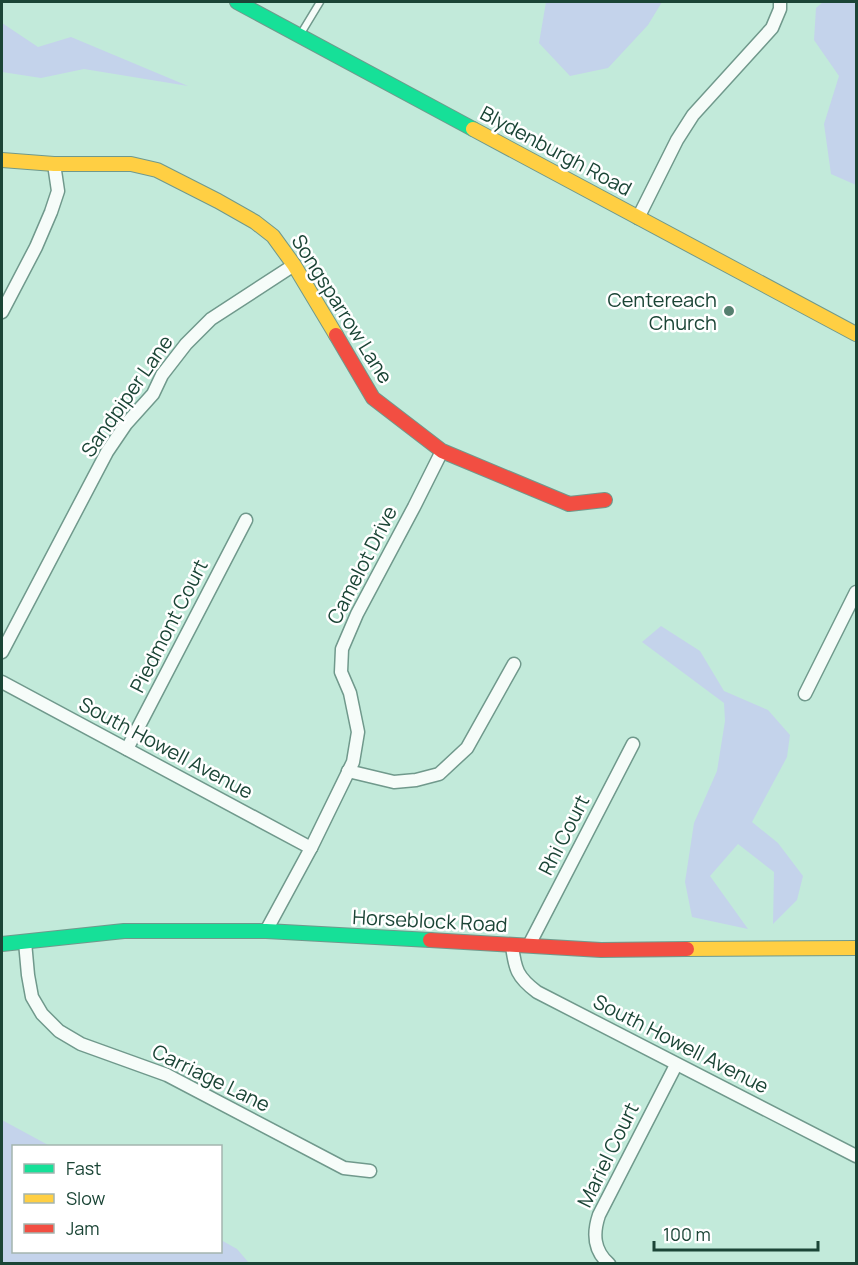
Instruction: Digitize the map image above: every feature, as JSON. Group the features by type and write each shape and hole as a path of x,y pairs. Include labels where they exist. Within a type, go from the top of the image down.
{"street":[{"name":"Blydenburgh Road","path":"237,2 856,334"},
{"path":"638,218 677,140 693,115 772,28 780,9 780,2"},
{"name":"Songsparrow Lane","path":"2,160 54,164 131,164 157,170 255,222 273,236 294,265 373,398 442,451 569,504 605,500"},
{"path":"2,312 36,247 51,212 58,191 54,164"},
{"name":"Sandpiper Lane","path":"2,652 107,452 126,424 153,394 162,375 186,344 211,319 294,265"},
{"name":"Camelot Drive","path":"266,931 311,848 357,747 358,732 350,693 341,672 342,649 357,614 442,451"},
{"name":"Piedmont Court","path":"127,750 246,520"},
{"path":"805,694 856,592"},
{"path":"348,771 394,782 416,780 439,774 467,748 514,664"},
{"name":"South Howell Avenue","path":"2,682 311,848"},
{"name":"Rhi Court","path":"529,945 633,744"},
{"name":"Horseblock Road","path":"2,944 124,932 266,931 601,950 856,948"},
{"name":"Carriage Lane","path":"25,942 32,997 42,1014 58,1031 81,1044 167,1075 344,1168 370,1171"},
{"name":"South Howell Avenue","path":"512,946 515,969 524,982 537,992 856,1156"},
{"name":"Mariel Court","path":"609,1263 597,1249 595,1228 599,1215 676,1065"}],"lane":[{"path":"300,36 320,2"}],"shaded area":[{"path":"546,2 662,2 648,25 608,68 570,76 539,43"},
{"path":"823,2 856,2 856,185 831,174 824,124 839,76 814,40 816,8"},
{"path":"2,23 38,47 71,37 188,86 84,69 41,78 2,72"},
{"path":"661,626 700,651 724,691 768,710 790,735 787,757 752,822 778,843 803,876 797,900 773,924 774,872 738,844 710,876 748,929 692,917 685,882 694,823 717,771 725,721 724,703 642,642"},
{"path":"2,1120 48,1145 12,1145 12,1253 222,1253 222,1241 237,1249 249,1263 64,1262 2,1263"}],"traffic: fast":[{"path":"237,2 473,129"},
{"path":"2,944 124,931 266,931 430,940"}],"traffic: slow":[{"path":"473,129 856,334"},
{"path":"2,160 54,164 131,164 157,170 218,201 255,222 273,236 294,265 336,335"},
{"path":"687,949 856,948"}],"traffic: jam":[{"path":"336,335 373,398 442,451 569,504 605,500"},
{"path":"430,940 601,950 687,949"}],"place":[{"name":"Centereach Church","path":"729,311"}]}
